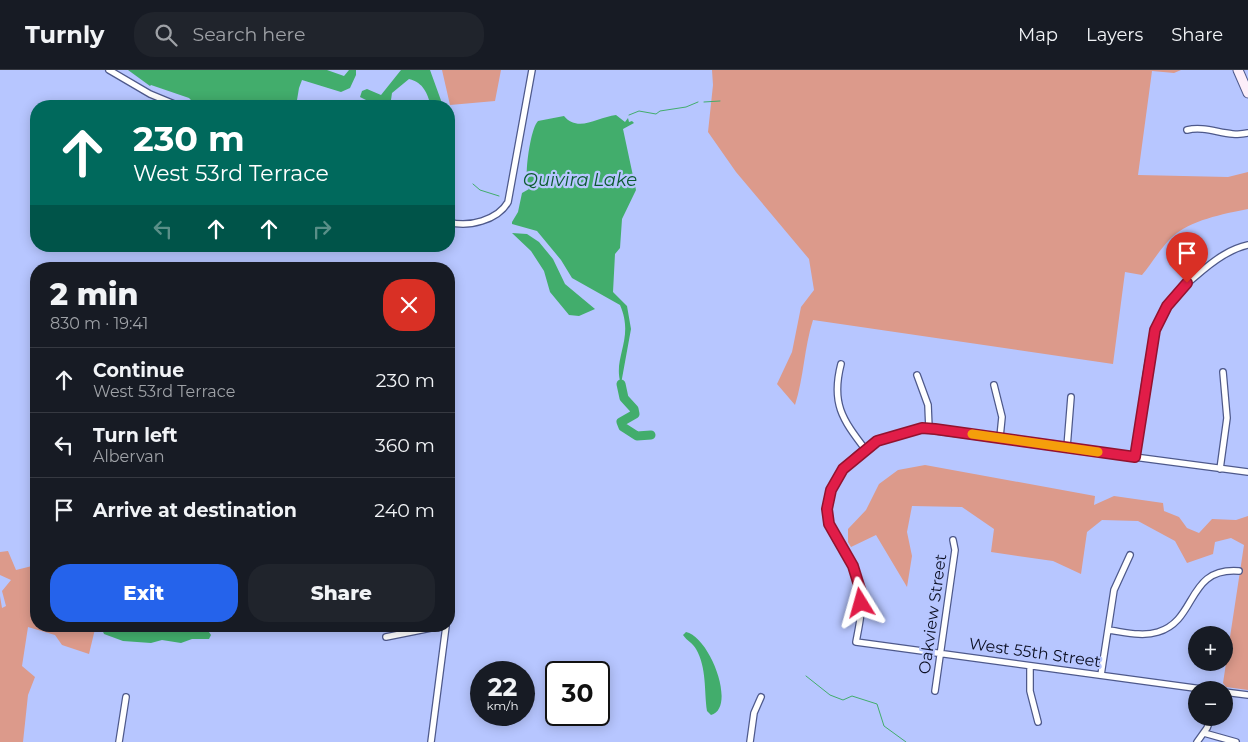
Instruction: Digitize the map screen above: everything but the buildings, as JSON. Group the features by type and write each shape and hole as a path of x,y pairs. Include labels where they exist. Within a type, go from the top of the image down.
{"main road":[{"path":"1238,70 1248,93"}],"street":[{"path":"109,70 150,94 164,100"},
{"path":"455,223 473,222 495,216 508,202 532,70"},
{"path":"1187,130 1202,128 1233,134 1248,133"},
{"path":"1135,457 1153,338 1164,311 1174,297 1210,265 1224,254 1248,245"},
{"path":"841,364 836,383 837,400 842,416 865,449 877,441 899,433 929,429 1248,472"},
{"path":"1220,469 1226,418 1223,372"},
{"path":"917,375 928,405 929,429"},
{"path":"994,385 1002,417 1000,438"},
{"path":"1067,447 1071,397"},
{"name":"West 55th Street","path":"865,449 843,469 831,490 827,509 829,524 853,566 861,592 861,615 856,642 1188,687"},
{"name":"Oakview Street","path":"935,691 955,550 954,540"},
{"path":"1101,675 1114,590 1130,555"},
{"path":"1108,630 1142,634 1165,629 1181,616 1195,590 1204,580 1224,571 1239,570"},
{"path":"386,637 411,632"},
{"path":"431,742 445,632"},
{"path":"1030,666 1030,691 1038,722"},
{"path":"1233,693 1248,695"},
{"path":"119,742 126,697"},
{"path":"750,742 754,713 761,697"},
{"path":"1197,742 1207,726"},
{"path":"1204,733 1236,742"}],"shaded area":[{"path":"442,70 501,70 495,101 455,105 455,100 449,100"},
{"path":"712,70 1181,70 1174,73 1152,71 1138,175 1228,177 1248,172 1248,209 1197,222 1171,238 1142,275 1125,272 1113,364 813,320 795,405 777,384 792,352 801,307 814,290 809,259 736,172 708,132 713,85"},
{"path":"925,465 1095,496 1094,505 1114,496 1163,503 1164,511 1179,517 1187,528 1199,533 1212,519 1236,520 1248,516 1248,690 1233,688 1233,681 1223,681 1225,671 1233,671 1232,626 1244,545 1231,538 1215,542 1213,554 1187,563 1175,541 1138,521 1102,520 1087,532 1081,574 1053,561 991,552 994,529 962,507 912,506 907,532 912,556 907,587 876,535 851,547 848,542 848,529 866,510 879,484 898,470"},
{"path":"8,551 16,570 30,566 30,628 28,627 22,666 35,677 28,695 23,742 0,742 0,596 2,608 6,606 2,591 11,580 0,575 0,552"},
{"path":"45,632 94,632 89,654 62,645 55,635"}],"water":[{"path":"128,70 327,70 344,76 349,70 356,70 356,75 350,88 341,92 302,80 297,100 191,100 150,86"},
{"path":"401,70 430,70 441,100 429,100 421,86 409,79 392,93 391,100 366,100 360,97 362,91 367,89 381,95"},
{"name":"Quivira Lake","path":"616,115 625,122 628,118 629,122 632,121 634,123 623,129 636,190 622,219 620,248 615,254 613,292 627,306 631,329 621,384 619,365 625,338 625,328 620,305 572,278 561,260 537,231 512,224 518,212 522,193 529,189 527,184 528,155 532,134 538,121 564,116 570,121 582,124"},
{"path":"512,233 527,234 539,242 553,259 565,284 595,309 579,316 569,315 550,292 544,271 531,251"},
{"path":"103,632 209,632 211,635 209,639 192,639 181,643 162,640 151,643 123,641"},
{"path":"686,632 695,637 704,646 717,673 721,687 721,700 718,710 711,715 707,711 700,656 695,647 683,635"}],"waterway":[{"path":"704,102 720,101"},
{"path":"629,115 639,111 656,114 660,111 686,107 698,102"},
{"path":"473,184 480,190 499,196"},
{"path":"621,384 624,398 634,409 635,414 621,422 623,427 637,436 651,435"},
{"path":"806,676 830,695 843,700 852,696 877,704 884,726 906,742"}],"slow traffic":[{"path":"972,434 1098,452"}],"route":[{"path":"861,603 861,592 853,566 829,524 827,509 831,490 843,469 855,457 877,441 899,433 922,428 1135,457 1155,330 1167,306 1187,283"}]}
